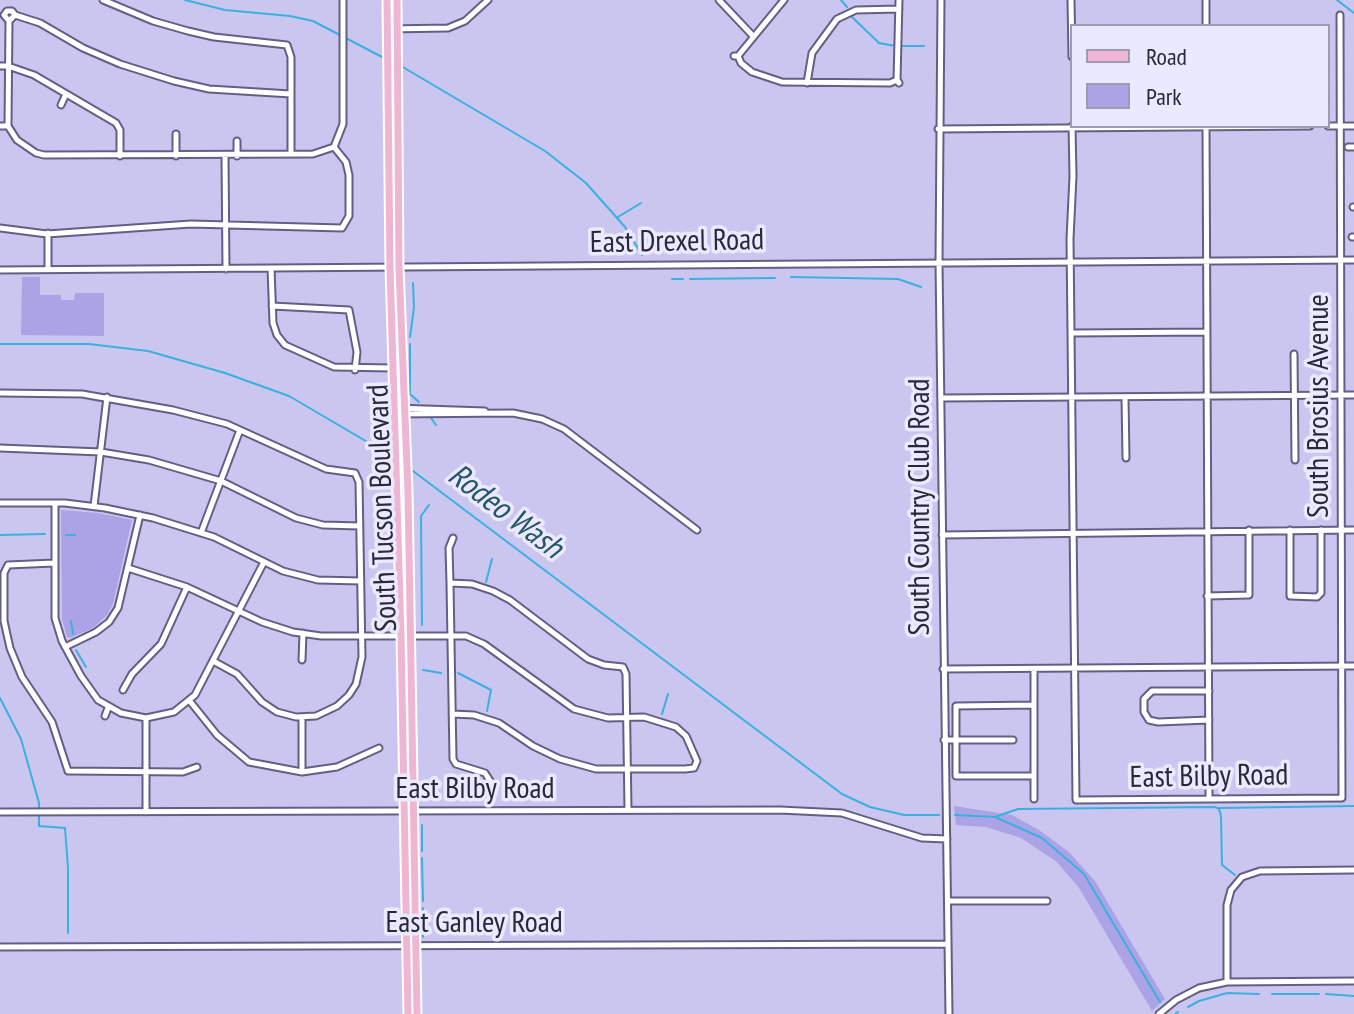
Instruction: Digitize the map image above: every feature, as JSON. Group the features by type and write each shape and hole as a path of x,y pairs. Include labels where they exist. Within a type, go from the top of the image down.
{"main road":[{"name":"South Tucson Boulevard","path":"387,0 390,268 412,945 417,1014"},
{"name":"South Tucson Boulevard","path":"397,0 399,267 411,635 409,811"},
{"name":"South Tucson Boulevard","path":"408,1014 412,945"}],"street":[{"path":"7,14 10,0"},
{"path":"103,0 178,29 214,37 290,45 291,154"},
{"path":"334,147 343,124 343,0"},
{"path":"387,29 448,28 465,21 488,0"},
{"path":"719,0 753,36"},
{"path":"784,0 736,56 761,77 807,83 898,81 899,0"},
{"name":"South Country Club Road","path":"941,0 939,263 949,1014"},
{"path":"1071,0 1071,24"},
{"path":"1206,0 1206,24"},
{"path":"807,83 812,53 842,15 856,10 899,9"},
{"path":"7,14 13,20 9,21 8,126 17,140 36,153 237,156 313,154 334,147"},
{"path":"7,14 40,23 83,48 120,64 174,81 209,89 291,94"},
{"name":"South Brosius Avenue","path":"1340,15 1342,798"},
{"path":"0,66 34,75 118,124 120,156"},
{"path":"61,105 66,94"},
{"path":"0,126 8,126"},
{"path":"1330,126 1354,126"},
{"path":"938,129 1070,127"},
{"path":"1072,128 1075,668"},
{"path":"1206,128 1209,799"},
{"path":"176,134 176,156"},
{"path":"237,141 237,156"},
{"path":"0,228 48,233 225,224 339,229 347,226 349,216 349,175 346,162 334,147"},
{"path":"225,156 226,269"},
{"path":"48,233 48,269"},
{"name":"East Drexel Road","path":"0,270 1354,260"},
{"path":"271,268 273,323 285,345 334,367 355,370 393,368"},
{"path":"272,306 351,309 357,352 355,370"},
{"path":"1073,333 1207,332"},
{"path":"1294,354 1295,460"},
{"path":"0,393 107,397 173,410 240,430 326,469 358,471 362,636 358,687 337,706 316,716 302,717 277,712 262,702 237,674 215,662"},
{"path":"942,398 1354,395"},
{"path":"94,506 107,397"},
{"path":"1125,397 1126,458"},
{"path":"395,411 527,414 554,424 697,530"},
{"path":"201,533 240,430"},
{"path":"0,448 101,452 149,460 221,481 296,518 323,525 360,526"},
{"path":"0,503 94,506 140,515 201,533 283,571 318,580 361,581"},
{"path":"55,503 55,618 65,647 98,700 108,708 146,718 174,712 195,695 215,662 264,562"},
{"path":"65,647 96,632 109,622 118,608 140,515"},
{"path":"1207,596 1249,595 1249,530"},
{"path":"1290,530 1290,596 1317,597 1321,593 1321,530"},
{"path":"942,535 1354,530"},
{"path":"453,538 449,548 453,759 456,764 478,768 494,787"},
{"path":"54,563 6,564 4,621 10,648 22,677 52,722 62,747 66,772 183,772 197,767"},
{"path":"128,568 187,587 262,622 303,633 466,636 484,644 574,709 608,718 644,717 676,727 686,736 696,755 694,768 596,769 560,759 533,746 499,723 474,715 452,714"},
{"path":"450,583 472,584 493,591 510,600 588,659 623,667 626,674 628,810"},
{"path":"123,690 132,674 161,644 187,587"},
{"path":"302,660 303,633"},
{"path":"943,669 1354,666"},
{"name":"East Bilby Road","path":"1075,668 1076,800 1342,798"},
{"path":"1034,669 1034,799"},
{"path":"1209,691 1152,691 1144,699 1144,712 1149,720 1209,720"},
{"path":"189,700 217,735 249,762 302,772 337,767 379,748"},
{"path":"1034,705 956,706 956,776 1034,776"},
{"path":"105,716 108,708"},
{"path":"302,717 302,772"},
{"path":"146,718 146,812"},
{"path":"944,740 1013,740"},
{"path":"244,770 249,762"},
{"name":"East Bilby Road","path":"0,812 780,810 840,813 922,838 947,839"},
{"path":"1227,982 1227,905 1231,890 1242,877 1260,871 1354,870"},
{"path":"948,901 1047,901"},
{"name":"East Ganley Road","path":"0,947 948,944"},
{"path":"1159,1014 1176,1000 1199,988 1227,982 1354,981"}],"green space":[{"path":"22,277 40,277 40,295 61,295 61,300 74,300 75,293 104,293 104,336 21,335"},
{"path":"61,510 132,520 113,604 107,615 93,628 70,638 62,619"},
{"path":"954,806 1012,815 1069,852 1095,881 1165,999 1152,1011 1079,888 1057,862 1021,838 986,827 956,825"}],"waterway":[{"path":"185,0 225,10 313,21 384,58"},
{"path":"841,0 847,7"},
{"path":"1337,0 1354,13"},
{"path":"851,16 879,43 895,46"},
{"path":"903,46 924,46"},
{"path":"401,66 545,151 586,183 625,227 642,255"},
{"path":"618,217 641,203"},
{"path":"791,277 898,279 921,287"},
{"path":"690,279 775,278"},
{"path":"672,279 683,279"},
{"path":"410,337 413,283"},
{"name":"Rodeo Wash","path":"0,344 89,344 148,351 225,373 289,396 393,457"},
{"path":"410,344 410,394 419,402"},
{"path":"431,418 436,425"},
{"name":"Rodeo Wash","path":"409,468 842,794 870,807 904,815 939,815"},
{"path":"422,625 421,516 429,505"},
{"path":"0,535 45,534"},
{"path":"66,535 75,535"},
{"path":"486,582 492,559"},
{"path":"71,621 73,634"},
{"path":"76,650 86,667"},
{"path":"423,670 441,673"},
{"path":"458,673 491,690 487,711"},
{"path":"662,714 668,694"},
{"path":"0,698 21,739 39,803 39,826 65,828 68,933"},
{"path":"1219,808 1354,806"},
{"path":"995,817 1018,809 1215,807 1221,816 1222,865 1235,875"},
{"name":"Rodeo Wash","path":"955,815 995,817 1042,838 1084,874 1160,1002"},
{"path":"422,825 422,851"},
{"path":"422,858 423,901"},
{"path":"423,908 423,937"},
{"name":"Rodeo Wash","path":"1188,1007 1227,993 1259,994"},
{"name":"Rodeo Wash","path":"1272,994 1319,994"},
{"name":"Rodeo Wash","path":"1326,994 1354,996"}]}
